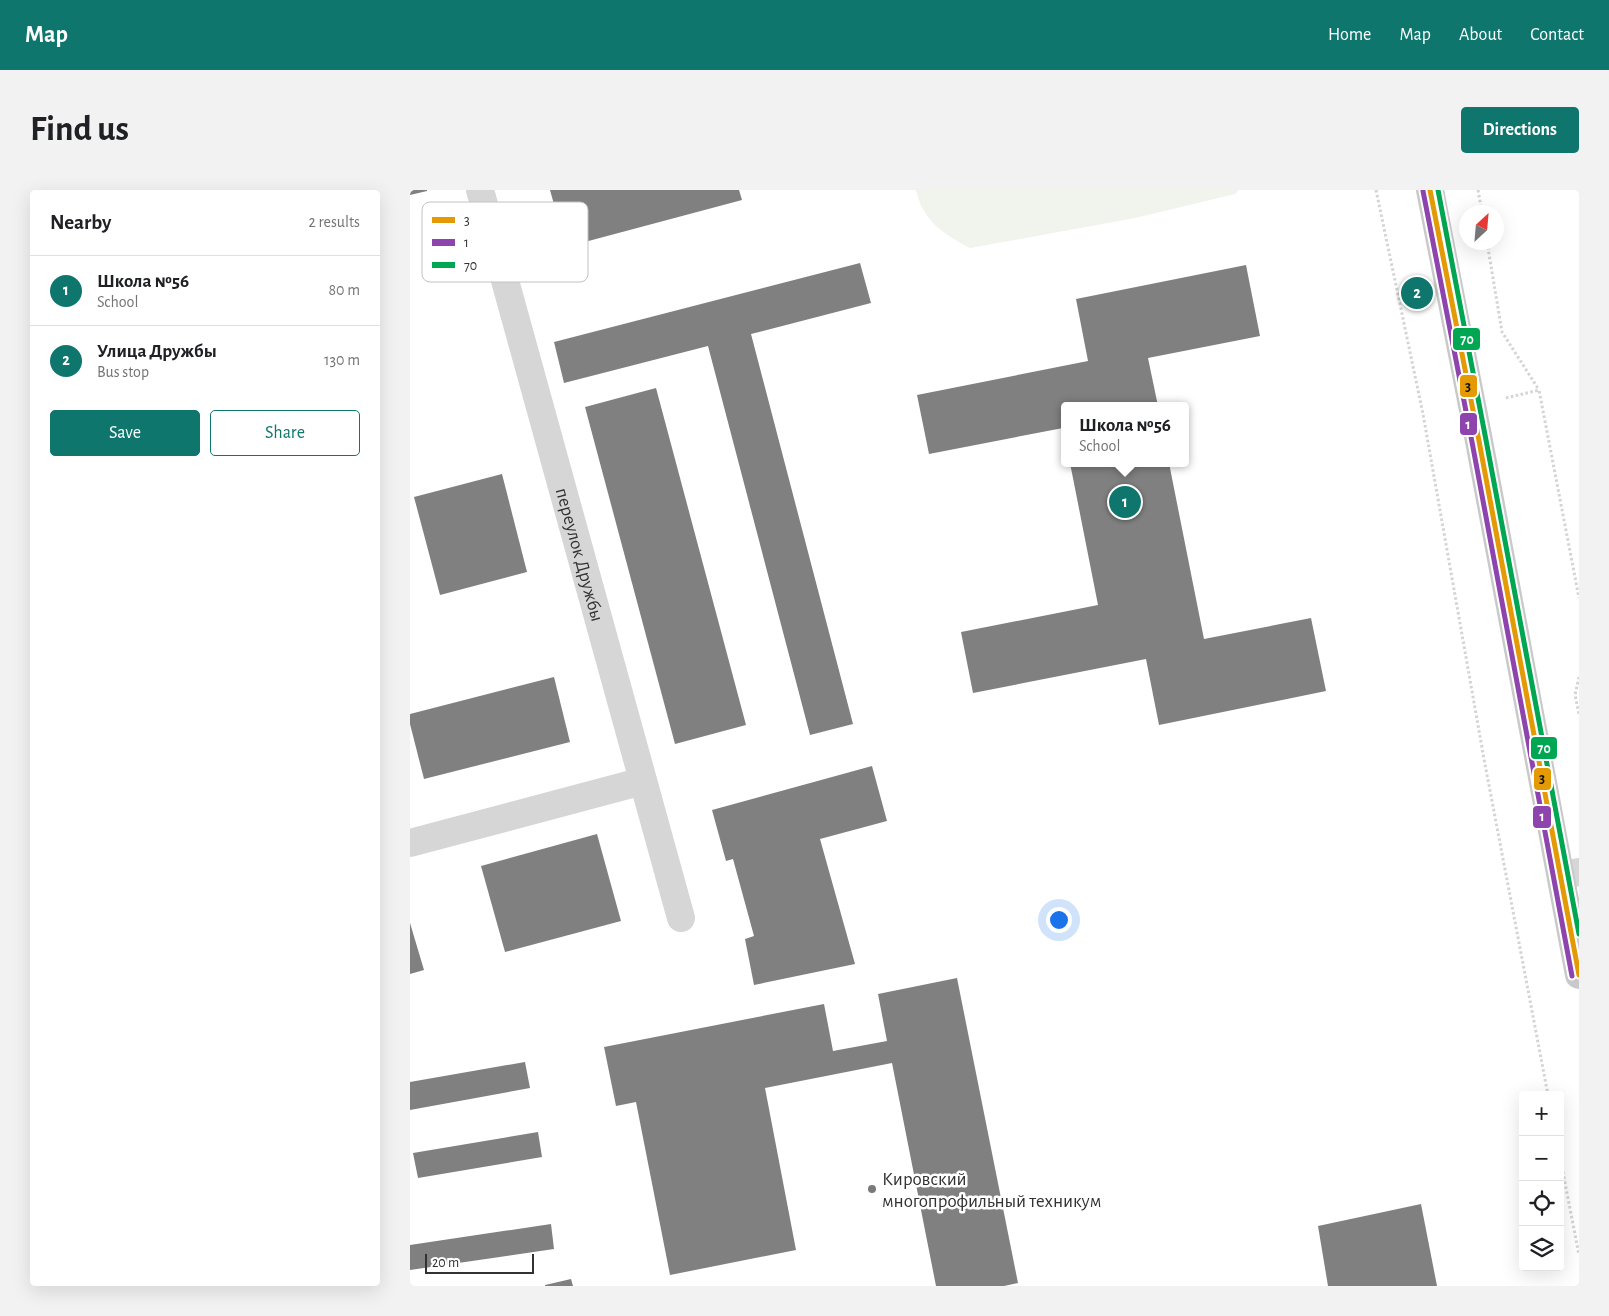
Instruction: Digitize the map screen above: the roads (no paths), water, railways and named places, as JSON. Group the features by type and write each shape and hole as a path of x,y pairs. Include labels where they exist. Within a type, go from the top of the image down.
{"main road":[{"path":"1430,190 1479,441 1570,874 1579,975"}],"street":[{"name":"переулок Дружбы","path":"505,282 681,918"},
{"path":"410,843 643,781"}],"place":[{"name":"Улица Дружбы","path":"1417,293"},
{"name":"Школа №56","path":"1125,502"},
{"name":"Кировский многопрофильный техникум","path":"872,1189"}]}
